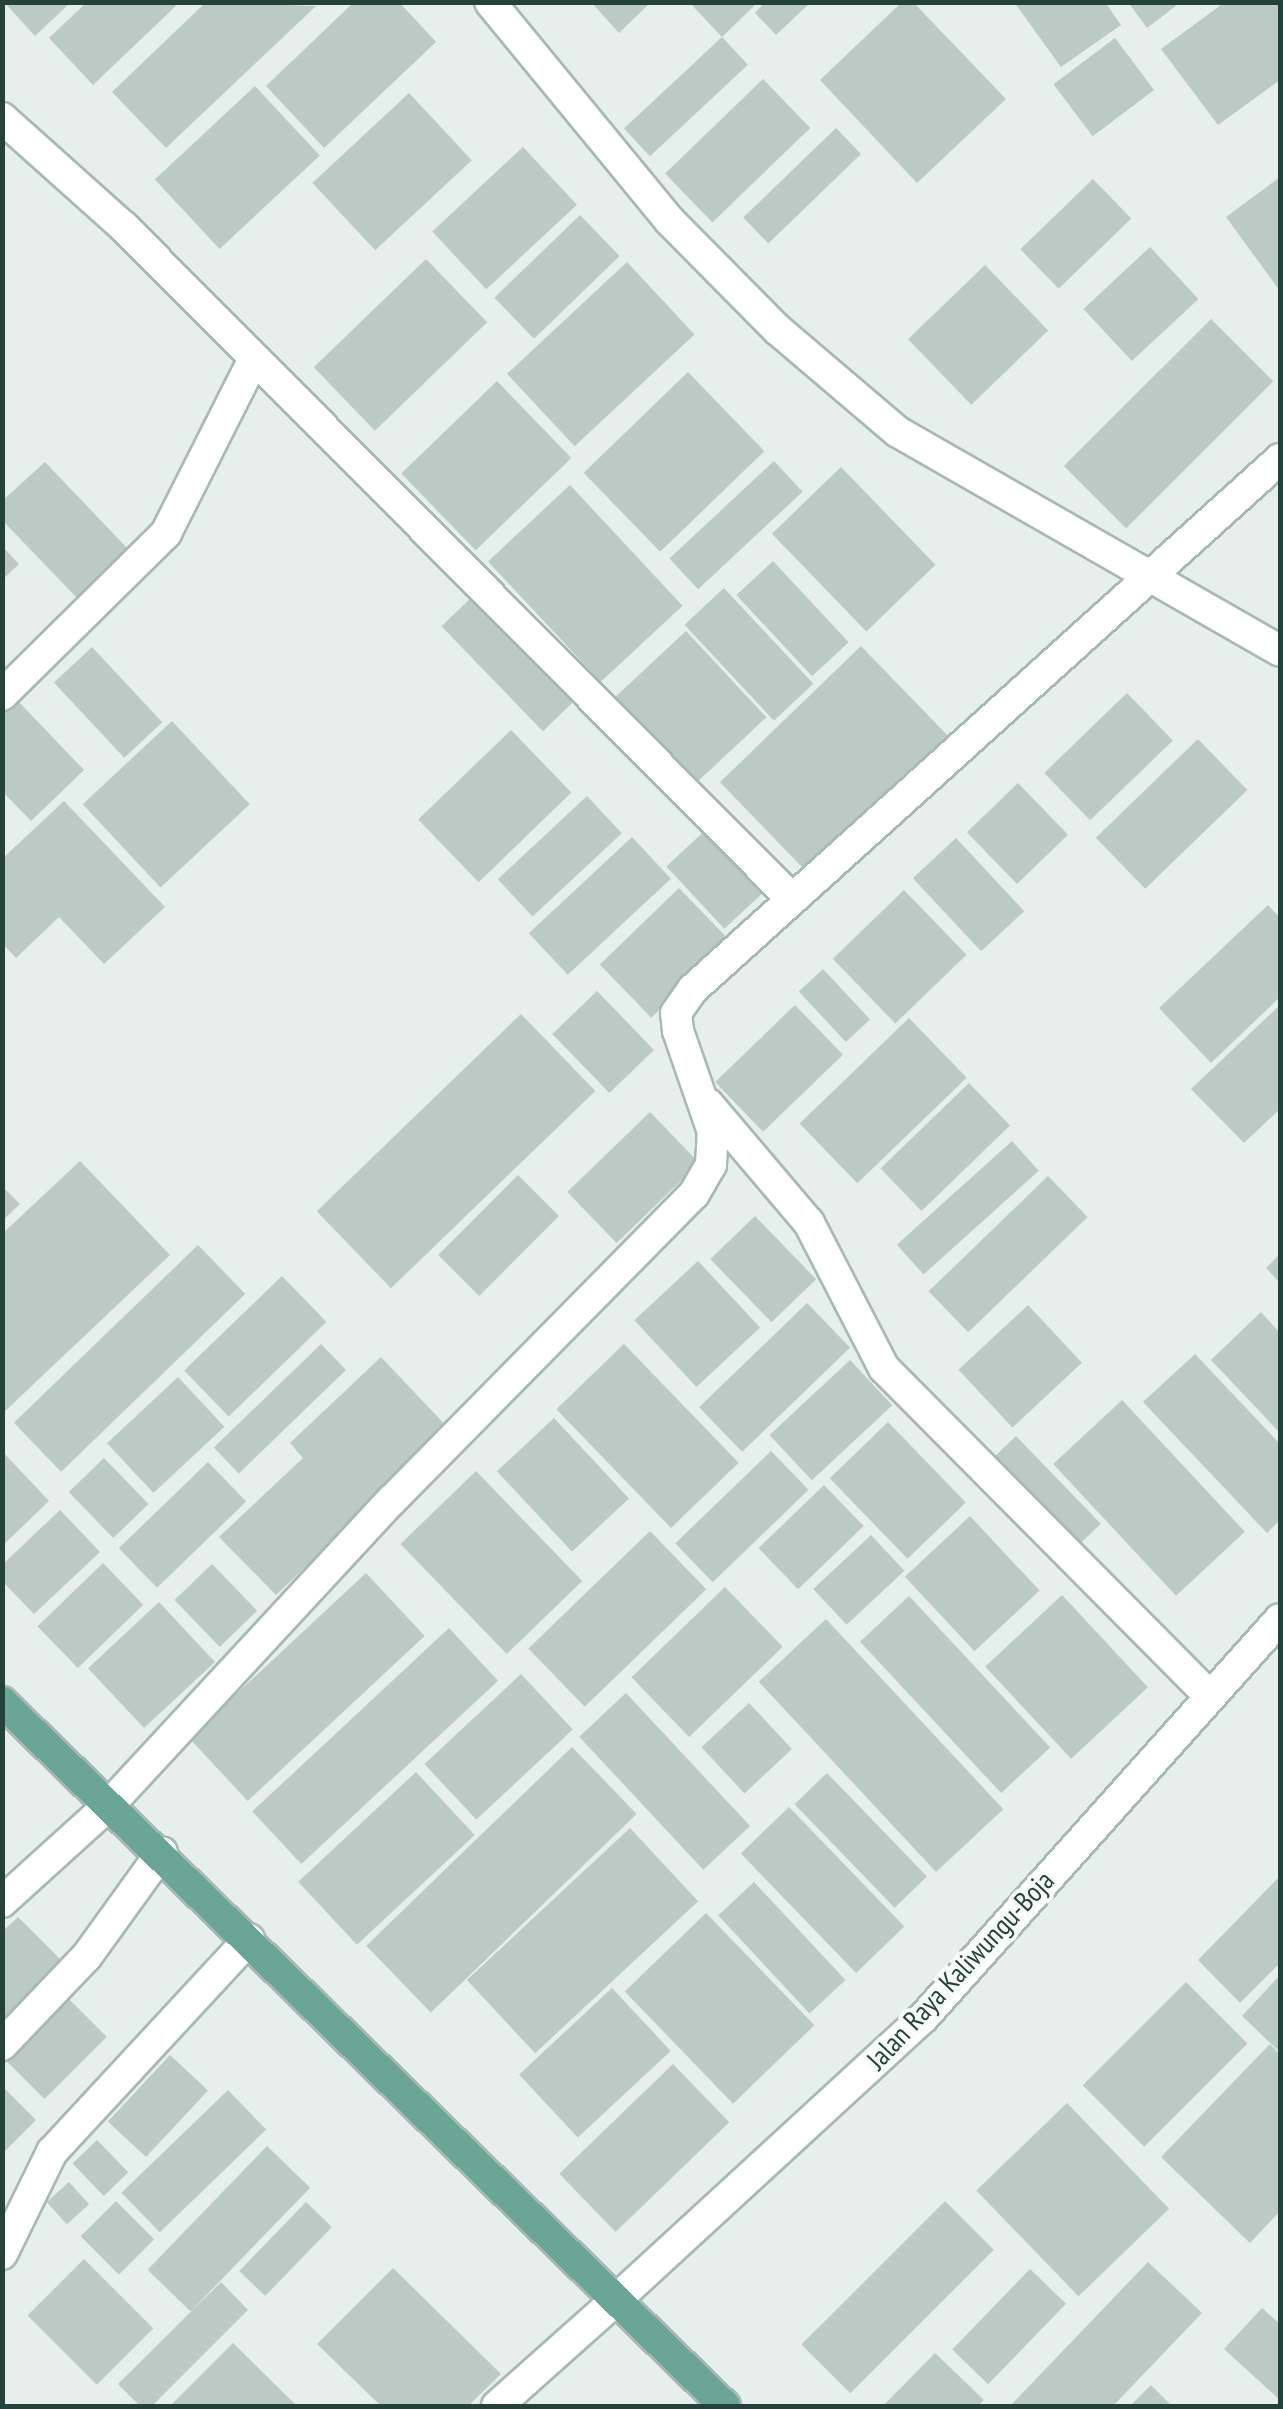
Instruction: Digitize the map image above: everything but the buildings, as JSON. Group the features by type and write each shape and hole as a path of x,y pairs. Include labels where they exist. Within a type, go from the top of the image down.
{"main road":[{"path":"2,1702 162,1852 725,2406"}],"street":[{"path":"490,2 668,220 778,330 898,432 1150,572 1280,651"},
{"path":"2,118 124,227 792,899"},
{"path":"2,696 166,534 253,361"},
{"path":"1210,1696 884,1368 809,1223 708,1103 683,1056 676,1013 692,989 1150,572 1280,459"},
{"path":"2,1902 111,1803 391,1501 694,1194 711,1165 708,1103"},
{"name":"Jalan Raya Kaliwungu-Boja","path":"496,2406 922,2018 1280,1620"},
{"path":"2,2045 87,1956 162,1852"},
{"path":"2,2254 52,2152 249,1938"}]}
